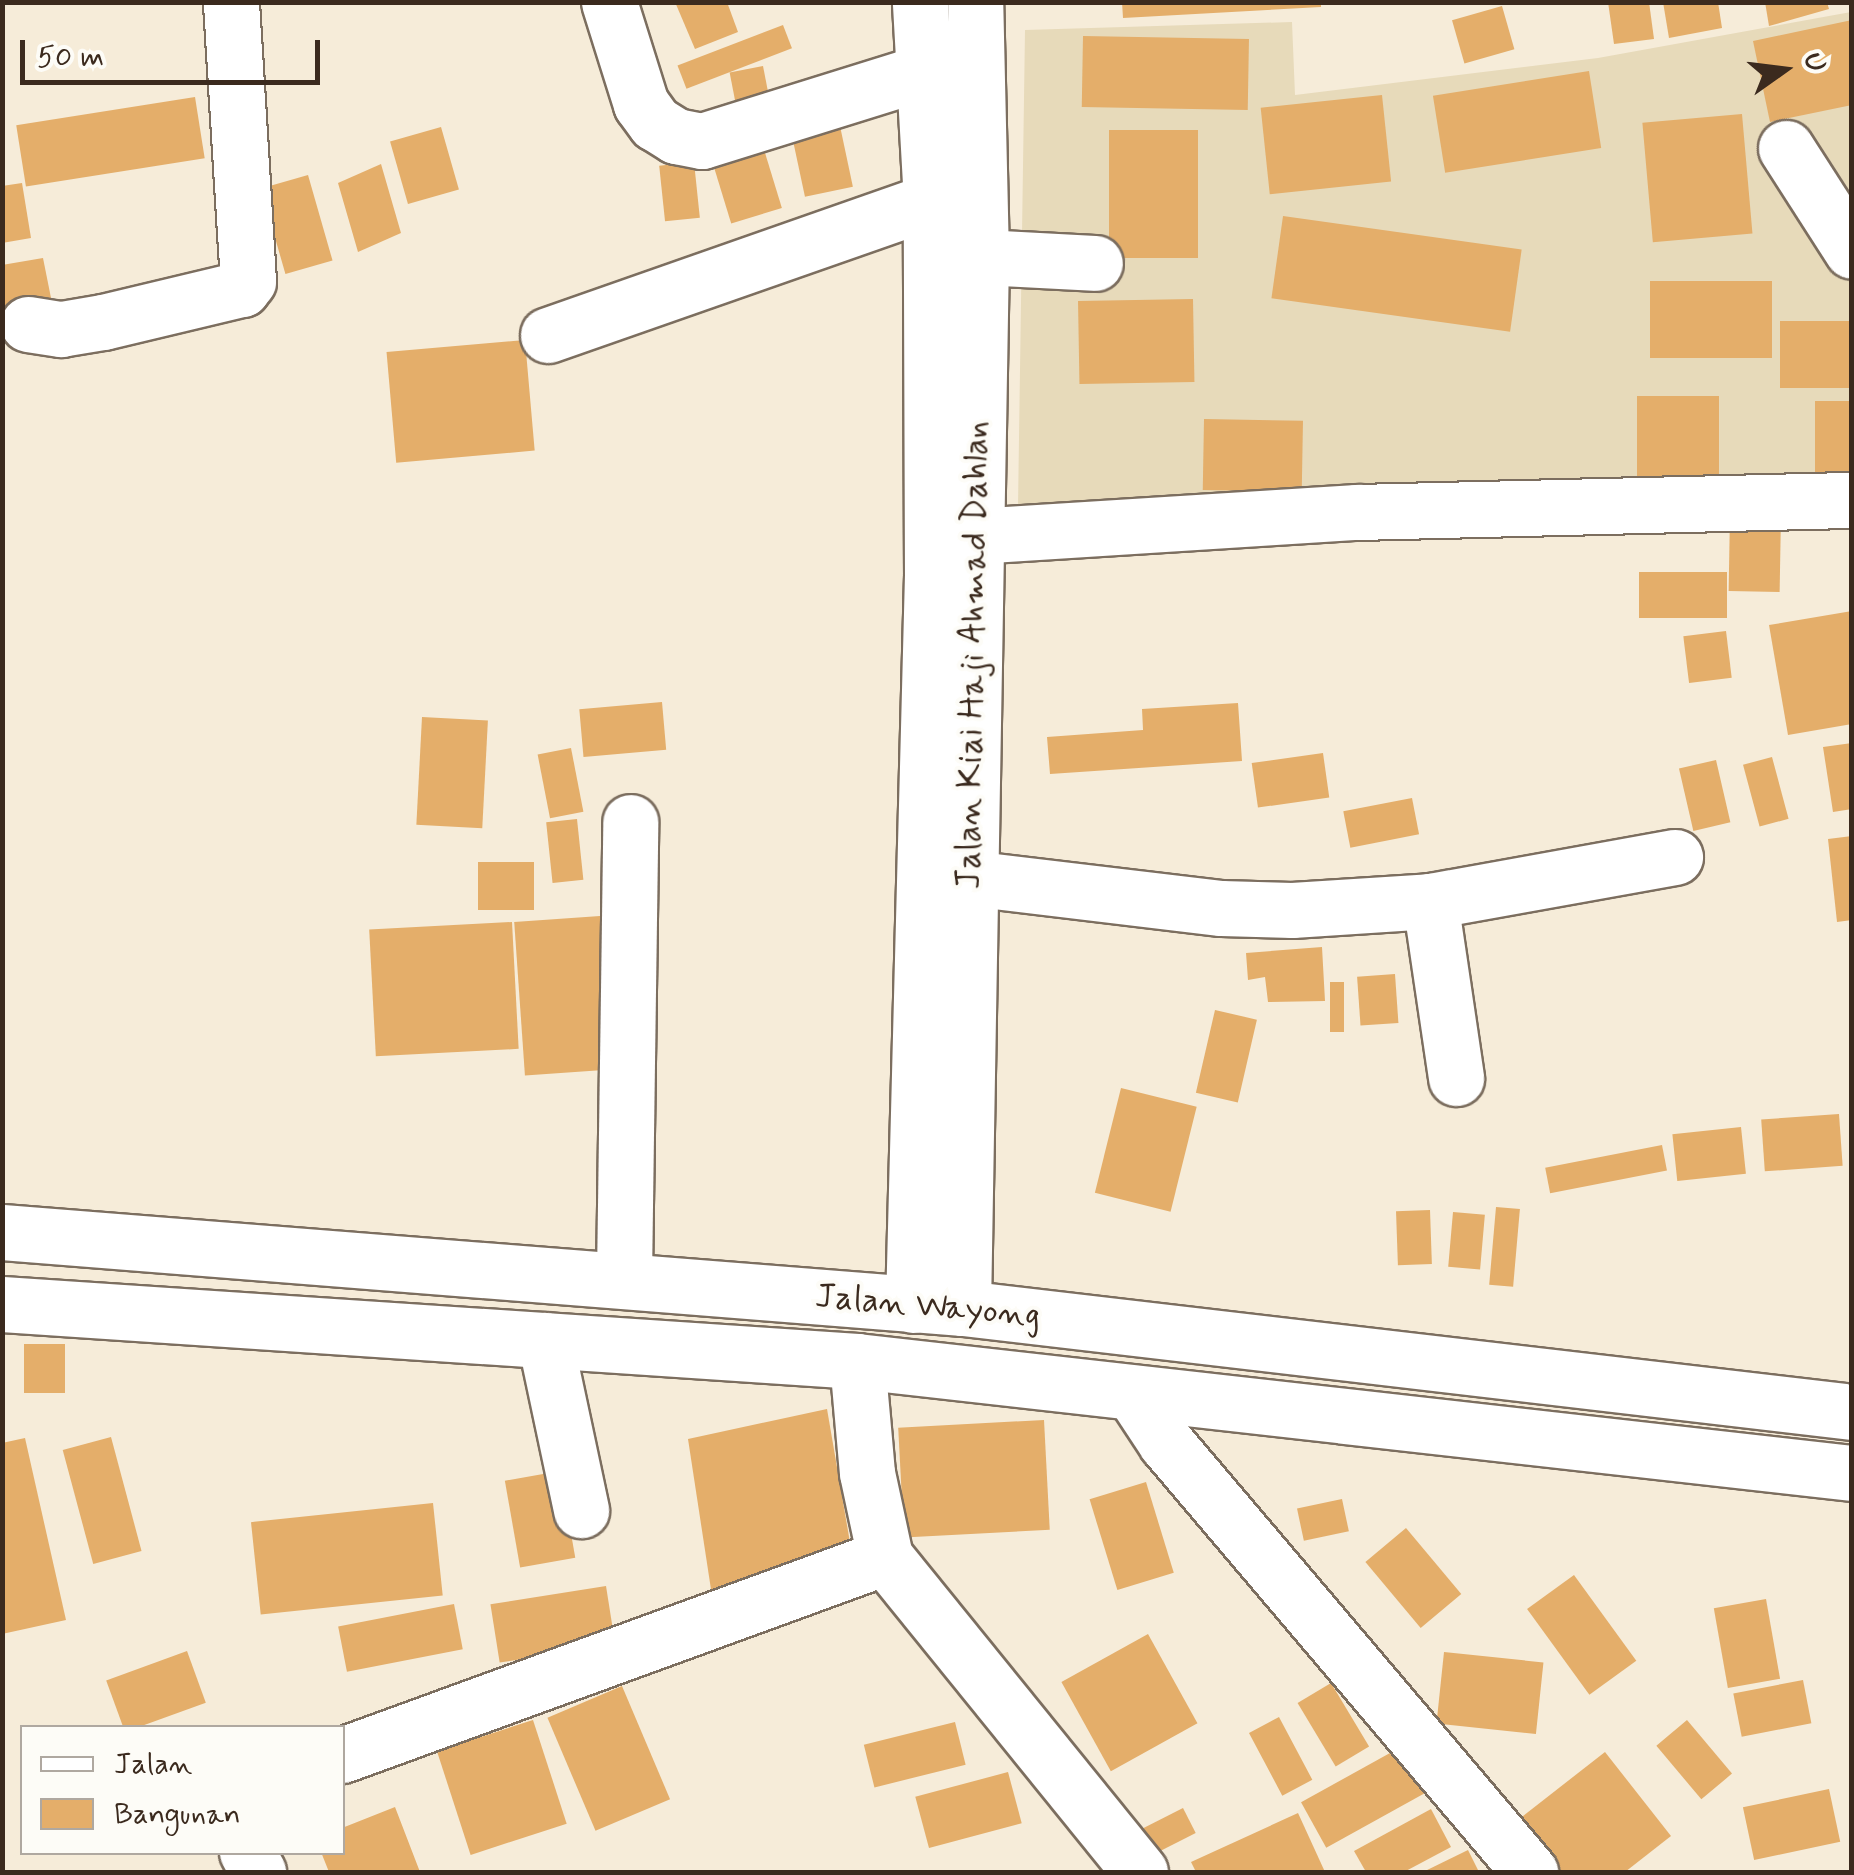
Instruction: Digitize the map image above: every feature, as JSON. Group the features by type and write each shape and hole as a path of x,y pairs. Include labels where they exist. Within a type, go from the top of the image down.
{"main road":[{"path":"28,324 61,329 103,322 242,290 248,281 231,2"},
{"path":"609,2 641,104 655,124 676,136 702,140 924,72"},
{"name":"Jalan Kiai Haji Ahmad Dahlan","path":"920,2 930,201 939,1290"},
{"name":"Jalan Kiai Haji Ahmad Dahlan","path":"939,1290 969,878 980,257 974,2"},
{"path":"1786,148 1852,251"},
{"path":"548,336 930,201"},
{"path":"980,257 1095,263"},
{"path":"974,536 1357,512 1852,500"},
{"path":"624,1277 630,822"},
{"path":"969,878 1221,908 1430,901 1675,857"},
{"path":"1430,901 1456,1078"},
{"name":"Jalan Wayong","path":"2,1232 624,1277 939,1290 1852,1412"},
{"path":"57,1307 62,1237"},
{"name":"Jalan Wayong","path":"2,1304 857,1361 1852,1473"},
{"path":"544,1340 582,1510"},
{"path":"857,1361 869,1486 884,1557 1140,1872"},
{"path":"1133,1393 1166,1442 1530,1872"},
{"path":"345,1753 884,1557"}],"shaded area":[{"path":"1851,12 1851,493 1018,506 1025,30 1292,22 1295,95 1598,58"}],"building":[{"path":"675,2 727,2 738,32 695,49"},
{"path":"1122,2 1321,2 1321,7 1123,18"},
{"path":"1608,2 1649,2 1654,39 1614,44"},
{"path":"1663,2 1718,2 1722,28 1669,38"},
{"path":"1765,2 1827,2 1829,9 1769,26"},
{"path":"1502,6 1514,49 1464,64 1452,20"},
{"path":"1852,20 1852,105 1770,122 1753,41"},
{"path":"783,25 792,48 686,89 678,65"},
{"path":"1083,36 1249,39 1248,110 1082,107"},
{"path":"763,66 773,116 739,123 730,72"},
{"path":"1589,71 1601,148 1445,173 1433,96"},
{"path":"1382,95 1391,182 1270,194 1261,108"},
{"path":"195,97 205,158 26,187 16,125"},
{"path":"1742,114 1752,234 1653,242 1642,123"},
{"path":"840,126 853,187 805,197 792,136"},
{"path":"441,127 459,189 408,204 390,142"},
{"path":"1109,130 1198,130 1198,258 1109,258"},
{"path":"762,143 782,208 731,224 711,158"},
{"path":"694,162 700,218 665,221 659,166"},
{"path":"381,164 401,233 358,252 338,183"},
{"path":"308,175 333,261 285,274 261,189"},
{"path":"22,183 31,238 2,243 2,186"},
{"path":"1283,216 1522,250 1510,332 1271,298"},
{"path":"43,258 52,303 2,313 2,265"},
{"path":"1650,281 1772,281 1772,358 1650,358"},
{"path":"1193,299 1194,382 1079,384 1078,301"},
{"path":"1780,321 1852,321 1852,388 1780,388"},
{"path":"525,340 535,451 396,463 387,352"},
{"path":"1637,396 1719,396 1719,478 1637,478"},
{"path":"1815,401 1852,401 1852,480 1815,480"},
{"path":"1204,419 1303,421 1302,492 1203,490"},
{"path":"1730,513 1781,514 1780,592 1729,591"},
{"path":"1639,572 1727,572 1727,618 1639,618"},
{"path":"1852,611 1852,724 1788,735 1769,625"},
{"path":"1726,631 1732,678 1689,683 1683,636"},
{"path":"662,702 666,750 583,757 579,709"},
{"path":"1238,703 1242,761 1050,774 1047,737 1143,730 1142,709"},
{"path":"422,717 488,720 482,828 416,825"},
{"path":"1852,743 1852,809 1833,812 1823,747"},
{"path":"571,748 583,812 550,818 538,754"},
{"path":"1323,753 1329,798 1258,808 1252,763"},
{"path":"1772,757 1789,819 1760,827 1743,765"},
{"path":"1716,760 1730,822 1693,831 1679,769"},
{"path":"1412,798 1419,834 1350,848 1343,811"},
{"path":"577,819 583,880 553,883 546,822"},
{"path":"1852,836 1852,920 1837,922 1828,839"},
{"path":"478,862 534,862 534,910 478,910"},
{"path":"600,916 611,1070 525,1076 514,922"},
{"path":"512,922 519,1049 376,1056 369,929"},
{"path":"1322,947 1325,1001 1268,1002 1265,977 1248,980 1246,953"},
{"path":"1395,974 1398,1023 1361,1026 1357,977"},
{"path":"1330,982 1344,982 1344,1032 1330,1032"},
{"path":"1215,1010 1257,1020 1238,1102 1196,1093"},
{"path":"1121,1088 1197,1107 1171,1212 1095,1193"},
{"path":"1839,1114 1843,1166 1765,1171 1761,1119"},
{"path":"1741,1127 1746,1174 1677,1181 1672,1134"},
{"path":"1662,1145 1667,1171 1550,1193 1545,1168"},
{"path":"1496,1207 1520,1209 1513,1287 1489,1285"},
{"path":"1430,1210 1432,1264 1398,1265 1396,1211"},
{"path":"1453,1212 1485,1215 1480,1270 1448,1267"},
{"path":"24,1344 65,1344 65,1393 24,1393"},
{"path":"827,1409 853,1560 714,1609 688,1439"},
{"path":"1044,1420 1050,1530 904,1537 898,1428"},
{"path":"111,1437 142,1551 93,1564 63,1450"},
{"path":"25,1438 66,1620 2,1634 2,1443"},
{"path":"560,1471 575,1558 520,1567 505,1481"},
{"path":"1146,1482 1174,1573 1117,1590 1090,1499"},
{"path":"1342,1499 1349,1531 1304,1541 1297,1509"},
{"path":"433,1503 443,1595 261,1615 251,1522"},
{"path":"1406,1528 1461,1594 1421,1628 1365,1562"},
{"path":"1574,1575 1636,1661 1589,1695 1527,1609"},
{"path":"606,1586 615,1644 500,1663 490,1604"},
{"path":"1766,1599 1780,1679 1728,1688 1714,1608"},
{"path":"454,1604 463,1649 347,1672 338,1627"},
{"path":"1148,1634 1197,1723 1111,1771 1061,1682"},
{"path":"187,1651 206,1703 144,1725 122,1725 106,1680"},
{"path":"1444,1652 1543,1662 1536,1734 1436,1724"},
{"path":"1803,1680 1811,1723 1742,1737 1733,1694"},
{"path":"1331,1683 1369,1746 1336,1767 1298,1703"},
{"path":"622,1686 670,1799 595,1831 547,1718"},
{"path":"1279,1717 1312,1780 1282,1796 1249,1733"},
{"path":"533,1720 567,1824 471,1855 437,1751"},
{"path":"1687,1720 1732,1774 1701,1799 1656,1746"},
{"path":"955,1722 966,1765 874,1787 864,1745"},
{"path":"1399,1748 1424,1793 1326,1848 1301,1802"},
{"path":"1605,1752 1671,1836 1625,1872 1552,1872 1514,1823"},
{"path":"1008,1772 1022,1823 929,1848 915,1797"},
{"path":"1829,1789 1840,1842 1754,1860 1743,1807"},
{"path":"395,1807 420,1872 329,1872 322,1855 345,1855 345,1827"},
{"path":"1183,1808 1196,1833 1154,1854 1141,1829"},
{"path":"1431,1809 1451,1847 1404,1872 1366,1872 1354,1851"},
{"path":"1298,1813 1325,1872 1196,1872 1191,1862"},
{"path":"1468,1850 1479,1872 1423,1872"}]}
